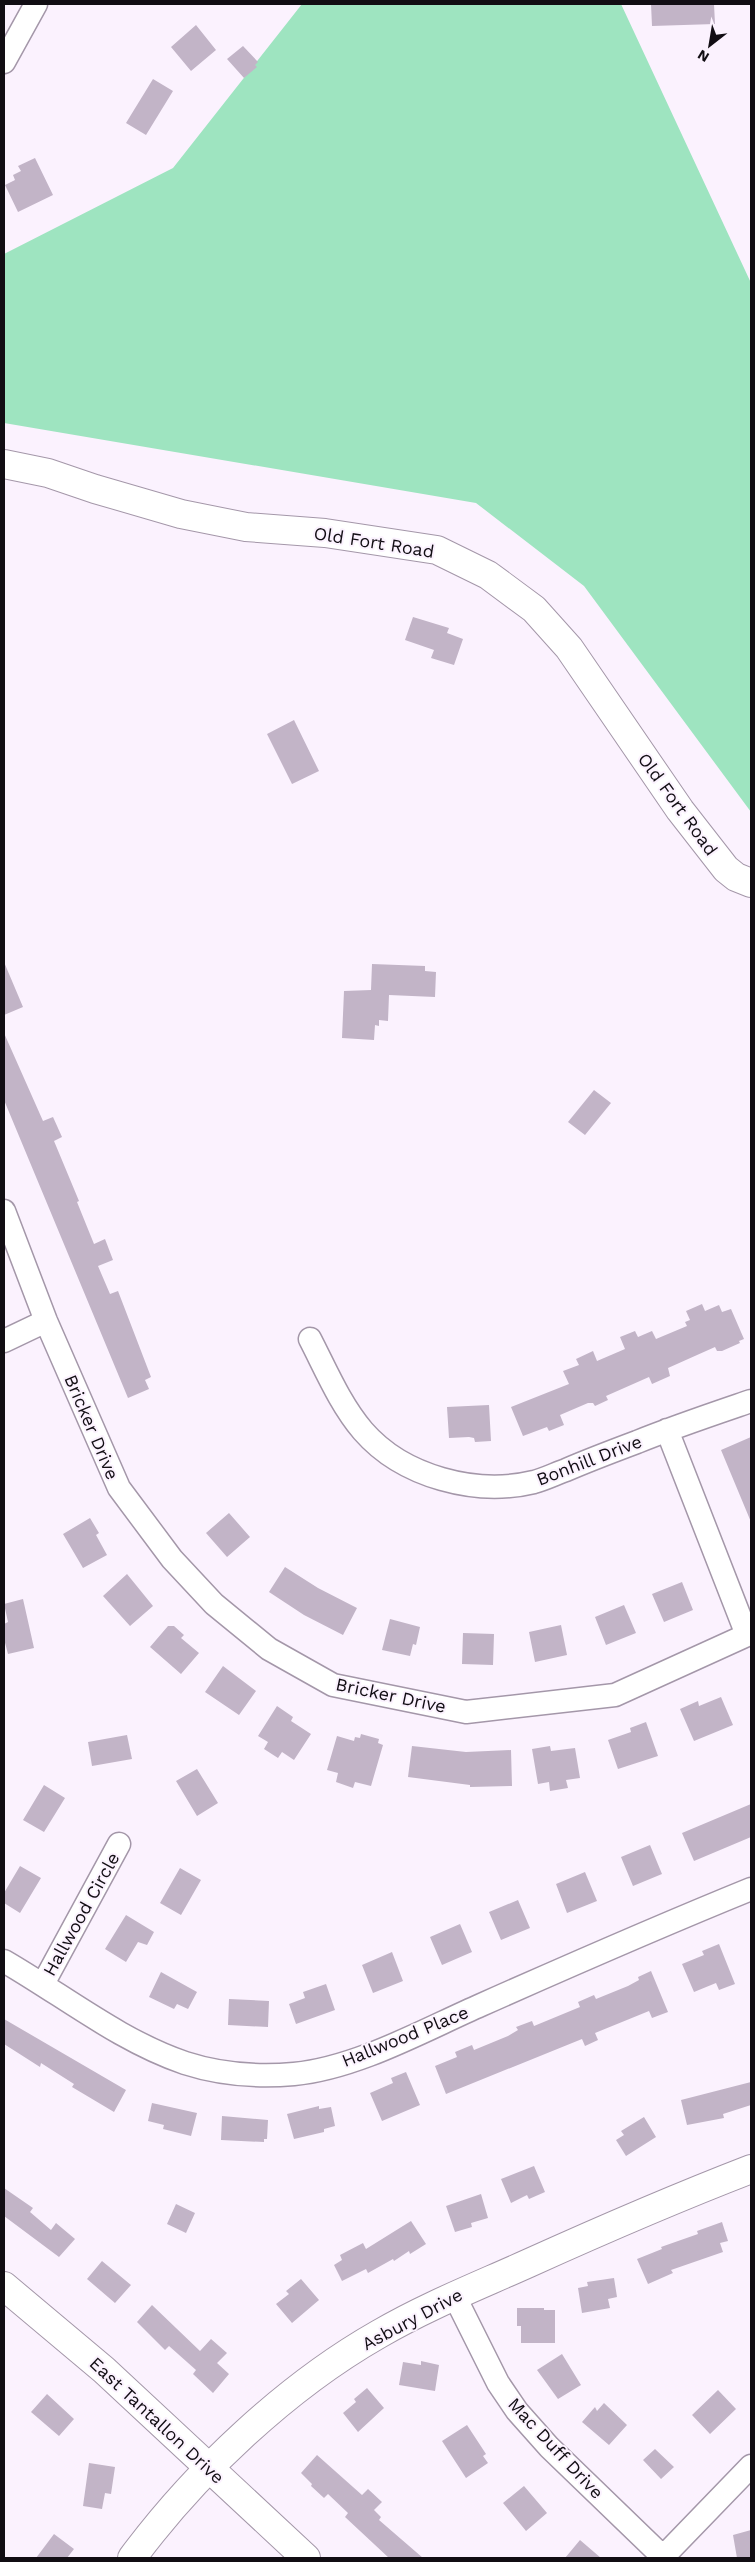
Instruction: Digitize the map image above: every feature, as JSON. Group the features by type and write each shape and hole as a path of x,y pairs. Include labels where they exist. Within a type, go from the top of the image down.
{"street":[{"path":"4,62 36,4"},
{"name":"Old Fort Road","path":"4,464 48,473 95,490 181,514 246,526 325,533 437,550 481,571 534,608 569,648 680,810 726,869 736,877 751,883"},
{"name":"Bricker Drive","path":"4,1211 46,1321 119,1488 172,1559 214,1604 269,1649 333,1685 466,1712 615,1695 747,1635 667,1430"},
{"path":"4,1341 46,1321"},
{"name":"Bonhill Drive","path":"310,1339 344,1404 364,1432 388,1452 413,1467 440,1479 470,1485 500,1487 534,1482 667,1430 751,1401"},
{"name":"Hallwood Circle","path":"43,1984 119,1844"},
{"name":"Hallwood Place","path":"4,1962 110,2026 185,2063 216,2070 257,2075 295,2074 334,2065 382,2049 637,1935 751,1889"},
{"name":"Asbury Drive","path":"132,2558 171,2508 209,2469 282,2402 336,2361 379,2334 454,2295 592,2234 751,2169"},
{"name":"East Tantallon Drive","path":"4,2286 104,2370 306,2558"},
{"name":"Mac Duff Drive","path":"454,2295 498,2383 517,2411 549,2447 664,2558"},
{"path":"664,2558 751,2466"}],"green space":[{"path":"302,4 621,4 751,283 751,812 584,586 476,503 4,423 4,254 173,168"}],"building":[{"path":"651,4 714,4 715,24 652,26"},
{"path":"196,25 216,50 191,71 171,47"},
{"path":"243,46 258,62 255,65 257,67 244,78 227,59"},
{"path":"153,79 173,91 146,135 126,123"},
{"path":"35,158 53,195 18,212 5,185 15,180 13,175 21,171 18,166"},
{"path":"413,617 449,628 447,633 463,639 454,665 431,658 434,650 405,640"},
{"path":"294,720 319,771 292,784 267,734"},
{"path":"4,962 23,1007 4,1015"},
{"path":"372,964 425,966 425,971 436,972 435,997 389,995 388,1021 379,1020 379,1026 375,1025 374,1040 342,1038 344,991 371,990"},
{"path":"4,1033 43,1121 53,1117 62,1137 54,1141 79,1201 77,1202 94,1244 105,1239 113,1260 98,1266 110,1294 118,1291 151,1377 145,1380 149,1389 128,1398 4,1100"},
{"path":"594,1090 611,1103 585,1135 568,1122"},
{"path":"702,1304 705,1311 719,1305 722,1312 731,1309 744,1339 739,1341 740,1343 722,1351 717,1351 715,1347 668,1368 670,1376 652,1384 649,1377 606,1396 608,1400 595,1406 593,1403 588,1403 560,1415 564,1425 549,1431 547,1427 523,1436 511,1407 569,1384 563,1371 579,1365 576,1359 593,1351 597,1361 625,1349 620,1337 635,1331 638,1337 652,1331 656,1339 687,1326 685,1322 690,1320 686,1311"},
{"path":"489,1405 491,1441 475,1442 474,1438 469,1437 449,1438 447,1407"},
{"path":"751,1437 751,1522 721,1450"},
{"path":"229,1513 250,1537 227,1557 206,1533"},
{"path":"90,1518 99,1533 96,1535 107,1555 83,1568 63,1534"},
{"path":"285,1567 318,1588 357,1608 343,1635 304,1615 269,1592"},
{"path":"127,1574 153,1606 130,1626 103,1596"},
{"path":"682,1582 693,1610 664,1622 652,1594"},
{"path":"23,1599 34,1648 8,1654 4,1639 4,1624 8,1622 4,1604"},
{"path":"624,1605 636,1633 606,1645 595,1617"},
{"path":"390,1619 420,1627 416,1645 413,1644 410,1656 382,1650"},
{"path":"561,1625 567,1655 535,1662 529,1632"},
{"path":"168,1626 174,1626 184,1635 181,1638 199,1653 181,1674 150,1647"},
{"path":"463,1633 494,1634 493,1665 462,1664"},
{"path":"223,1666 256,1691 239,1715 205,1692"},
{"path":"721,1697 733,1725 694,1741 680,1709 698,1701 699,1706"},
{"path":"277,1706 293,1717 291,1721 311,1734 294,1760 282,1752 278,1758 264,1749 268,1742 258,1736"},
{"path":"646,1722 658,1756 618,1769 608,1740 631,1732 630,1728"},
{"path":"361,1734 379,1739 378,1743 383,1745 371,1786 355,1782 353,1788 336,1782 338,1773 327,1770 337,1736 354,1741 355,1737 360,1738"},
{"path":"127,1735 132,1759 92,1766 88,1742"},
{"path":"412,1746 466,1752 511,1750 512,1786 470,1787 470,1785 408,1777"},
{"path":"550,1746 551,1751 575,1748 580,1778 566,1780 568,1788 550,1791 549,1782 538,1784 532,1749"},
{"path":"197,1769 218,1803 197,1816 176,1781"},
{"path":"44,1785 65,1798 44,1832 23,1820"},
{"path":"751,1804 751,1837 694,1861 682,1833"},
{"path":"650,1845 662,1874 633,1886 621,1857"},
{"path":"20,1866 41,1878 20,1913 4,1903 4,1893"},
{"path":"180,1868 201,1880 181,1915 160,1903"},
{"path":"585,1872 597,1901 567,1913 556,1884"},
{"path":"518,1900 530,1928 501,1940 489,1912"},
{"path":"126,1915 154,1932 147,1945 138,1942 126,1962 105,1949"},
{"path":"460,1924 472,1952 442,1965 430,1937"},
{"path":"719,1944 735,1984 719,1990 716,1983 694,1992 682,1964 704,1955 702,1951"},
{"path":"392,1952 403,1981 373,1993 362,1965"},
{"path":"651,1971 668,2012 652,2018 649,2011 595,2033 598,2040 585,2046 582,2039 446,2094 435,2066 457,2057 455,2052 472,2045 474,2050 508,2036 518,2030 516,2027 532,2021 534,2026 580,2007 578,2002 594,1995 596,1999 628,1986 639,1980 638,1977"},
{"path":"161,1972 197,1992 188,2009 177,2004 174,2009 149,1997"},
{"path":"326,1984 335,2010 296,2024 289,2004 305,1998 303,1992"},
{"path":"229,1999 269,2001 268,2027 228,2025"},
{"path":"4,2019 126,2090 114,2112 72,2087 74,2084 41,2063 40,2067 4,2044"},
{"path":"406,2072 420,2105 382,2121 370,2093 393,2083 391,2078"},
{"path":"751,2082 751,2105 723,2114 724,2118 687,2125 681,2100"},
{"path":"152,2103 197,2113 191,2136 163,2129 164,2125 148,2121"},
{"path":"319,2106 319,2109 331,2107 335,2126 324,2129 324,2132 294,2139 287,2114"},
{"path":"222,2116 268,2120 267,2139 264,2139 264,2142 221,2140"},
{"path":"644,2117 656,2137 626,2156 616,2140 624,2135 621,2131"},
{"path":"534,2166 545,2192 529,2199 527,2195 511,2203 501,2179"},
{"path":"4,2188 33,2208 30,2212 51,2230 56,2223 75,2239 59,2257 4,2216"},
{"path":"481,2194 488,2218 471,2223 472,2227 455,2232 446,2206"},
{"path":"176,2204 195,2213 186,2233 167,2224"},
{"path":"411,2221 426,2244 410,2254 409,2251 394,2261 393,2259 368,2273 366,2269 342,2281 334,2265 342,2260 340,2255 363,2243 366,2249"},
{"path":"722,2222 728,2241 720,2243 723,2252 671,2270 673,2273 648,2284 637,2259 662,2249 661,2247 698,2234 697,2231"},
{"path":"102,2261 131,2285 115,2303 87,2279"},
{"path":"614,2278 617,2297 608,2299 610,2308 582,2313 578,2288 588,2286 587,2282"},
{"path":"301,2279 319,2300 292,2323 276,2304 289,2294 286,2291"},
{"path":"152,2305 200,2351 211,2339 227,2353 217,2363 229,2374 213,2393 193,2374 196,2370 169,2346 165,2350 137,2322"},
{"path":"517,2308 555,2310 555,2343 521,2343 521,2326 517,2326"},
{"path":"562,2354 581,2385 558,2399 537,2370"},
{"path":"421,2361 439,2365 435,2391 399,2385 403,2362 421,2365"},
{"path":"367,2388 384,2408 358,2432 343,2413 356,2402 354,2399"},
{"path":"718,2390 736,2409 710,2434 692,2415"},
{"path":"47,2394 74,2419 59,2436 31,2412"},
{"path":"604,2403 627,2425 609,2445 582,2422 595,2407 597,2411"},
{"path":"467,2425 486,2454 483,2456 488,2463 466,2478 442,2441"},
{"path":"655,2449 674,2467 661,2479 643,2460"},
{"path":"317,2455 362,2495 368,2489 382,2502 374,2510 381,2517 379,2520 423,2558 389,2558 345,2517 348,2513 328,2494 324,2498 311,2486 312,2484 301,2473"},
{"path":"89,2463 115,2467 111,2494 105,2493 102,2509 83,2506"},
{"path":"524,2486 547,2513 526,2531 503,2503"},
{"path":"751,2530 751,2558 737,2558 733,2535"},
{"path":"54,2534 74,2549 67,2558 36,2558"},
{"path":"580,2540 601,2558 565,2558"}]}
